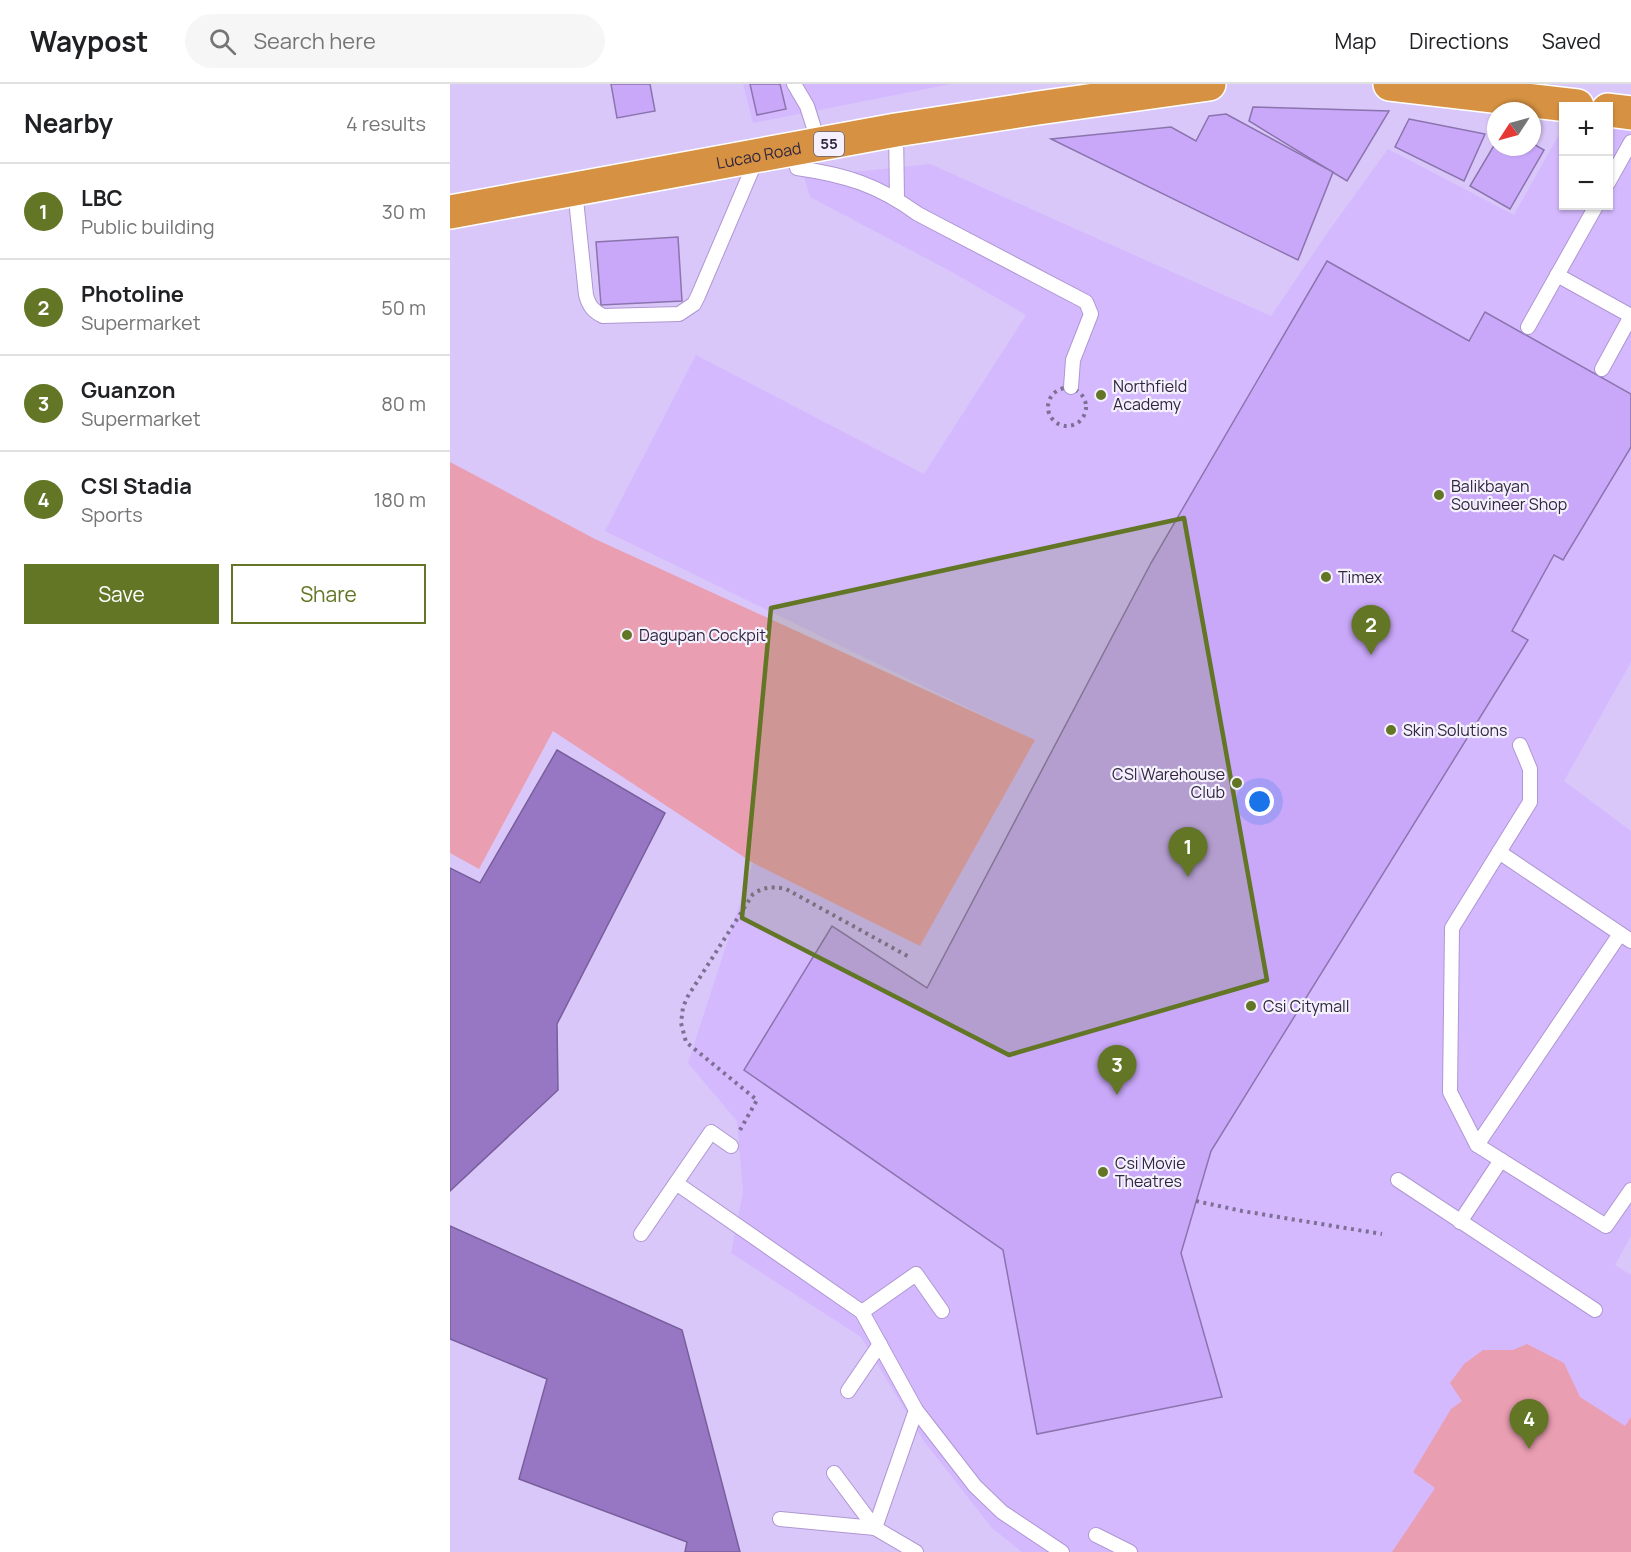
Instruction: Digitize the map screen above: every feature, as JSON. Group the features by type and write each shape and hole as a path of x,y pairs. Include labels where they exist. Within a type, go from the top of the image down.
{"highway":[{"name":"Lucao Road","path":"450,212 757,156 809,157 896,130 1209,84"},
{"path":"1390,84 1559,104"},
{"path":"1613,111 1631,113"}],"lane":[{"path":"794,84 807,106 809,157 837,173 897,199 918,214 1086,302 1091,314 1073,360 1071,387"},
{"path":"896,130 897,199"},
{"path":"1613,174 1631,142"},
{"path":"575,190 586,295 594,311 603,316 679,314 694,304 698,297 757,156"},
{"path":"1528,327 1594,210"},
{"path":"1557,275 1631,316 1602,369"},
{"path":"1520,745 1530,770 1530,802 1452,928 1450,1092 1477,1145 1606,1226 1631,1190"},
{"path":"1477,1145 1625,937 1499,852"},
{"path":"641,1234 711,1132 731,1146"},
{"path":"1461,1222 1501,1160"},
{"path":"1398,1180 1595,1310"},
{"path":"676,1183 862,1312 916,1410 975,1486 1002,1512 1062,1552"},
{"path":"862,1312 916,1274 942,1311"},
{"path":"848,1391 880,1344"},
{"path":"874,1528 916,1410"},
{"path":"834,1473 874,1528 916,1552"},
{"path":"780,1519 874,1528"},
{"path":"1096,1535 1130,1552"}],"path":[{"path":"731,1146 757,1100 686,1042 681,1023 683,1007 688,996 753,894 773,886 786,889 911,958"},
{"path":"1196,1201 1242,1211 1382,1234"}],"highlighted area":[{"path":"1184,518 1267,980 1009,1055 742,918 771,608"}],"shaded area":[{"path":"743,84 951,84 753,123"},
{"path":"1613,129 1631,130 1631,662 1564,781 1631,831 1631,1236 1615,1265 1631,1275 1631,1552 1022,1552 992,1528 923,1440 861,1337 731,1253 743,1192 737,1121 688,1063 753,863 920,946 1034,740 605,531 696,355 924,474 1026,315 952,272 810,197 804,177 930,164 1271,316 1388,149 1514,215 1559,134 1559,210 1613,210"},
{"name":"Dagupan Cockpit","path":"450,462 595,539 1035,740 920,946 753,863 553,731 479,869 450,853"},
{"path":"557,750 665,813 557,1024 558,1090 450,1191 450,868 480,883"},
{"path":"450,1226 682,1330 740,1552 685,1552 687,1542 519,1479 547,1379 450,1339"},
{"path":"1527,1344 1564,1363 1580,1397 1625,1426 1631,1417 1631,1552 1392,1552 1435,1488 1413,1472 1451,1409 1462,1401 1450,1383 1464,1364 1483,1350 1513,1350"}],"building":[{"path":"611,84 650,84 655,111 617,118"},
{"path":"750,84 780,84 786,109 757,115"},
{"path":"1253,107 1389,111 1347,181 1249,121"},
{"path":"1226,114 1333,172 1298,260 1051,139 1171,127 1196,141 1209,116"},
{"path":"1409,119 1485,134 1464,181 1395,147"},
{"path":"1488,156 1541,156 1510,209 1470,186"},
{"path":"678,237 682,301 601,305 596,242"},
{"name":"CSI Warehouse Club","path":"1327,261 1469,341 1485,312 1631,394 1631,447 1563,560 1554,555 1512,631 1528,640 1211,1151 1181,1253 1222,1397 1037,1434 1003,1250 744,1070 832,926 927,988 1151,563"}],"place":[{"name":"Northfield Academy","path":"1101,395"},
{"name":"Balikbayan Souvineer Shop","path":"1439,495"},
{"name":"Timex","path":"1326,577"},
{"name":"Dagupan Cockpit","path":"627,635"},
{"name":"Photoline","path":"1371,655"},
{"name":"Skin Solutions","path":"1391,730"},
{"name":"CSI Warehouse Club","path":"1237,783"},
{"name":"LBC","path":"1188,877"},
{"name":"Csi Citymall","path":"1251,1006"},
{"name":"Guanzon","path":"1117,1095"},
{"name":"Csi Movie Theatres","path":"1103,1172"},
{"name":"CSI Stadia","path":"1529,1449"}]}
